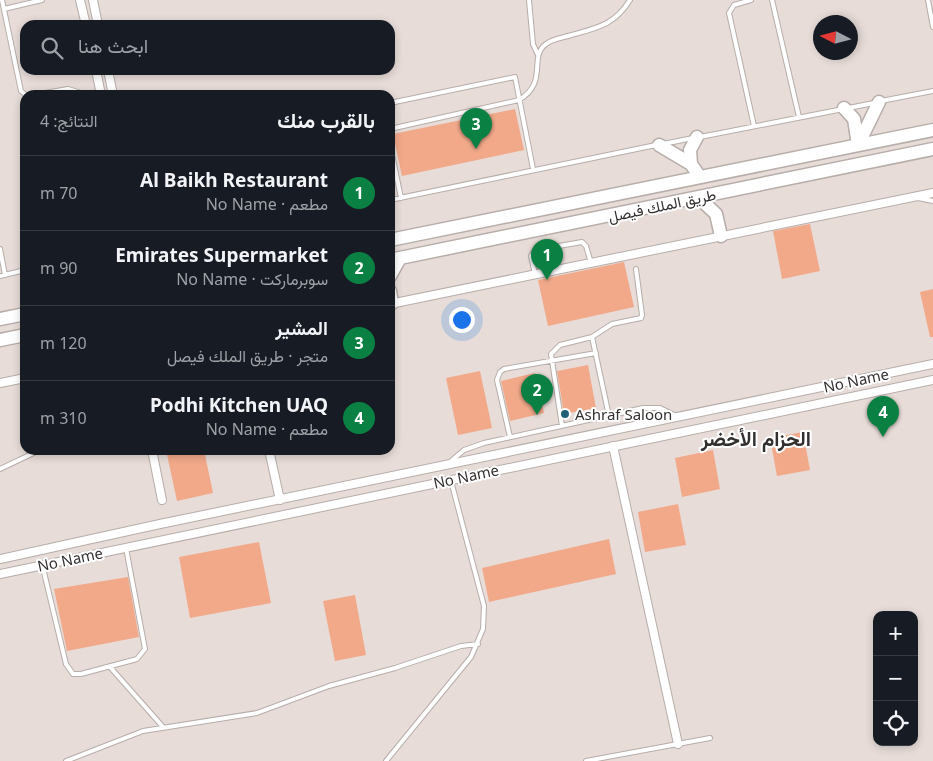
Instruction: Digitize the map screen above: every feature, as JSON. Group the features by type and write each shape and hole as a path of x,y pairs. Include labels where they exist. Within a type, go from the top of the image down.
{"main road":[{"path":"858,145 879,102"},
{"path":"844,108 854,119 858,145"},
{"name":"طريق الملك فيصل","path":"395,239 933,130"},
{"path":"691,164 690,150 698,137"},
{"path":"659,144 691,164 700,178"},
{"name":"طريق الملك فيصل","path":"395,259 933,149"},
{"path":"698,197 716,214 721,236"},
{"path":"0,319 20,315"},
{"path":"0,340 20,336"}],"street":[{"path":"80,0 85,20"},
{"path":"93,0 97,20"},
{"path":"97,75 101,90"},
{"path":"109,75 112,90"},
{"path":"103,90 111,86"},
{"path":"395,298 534,274 933,193"},
{"name":"No Name","path":"0,559 676,416 933,364"},
{"path":"0,383 20,379"},
{"name":"No Name","path":"0,574 933,380"},
{"path":"613,446 678,744"},
{"path":"153,455 162,500"},
{"path":"270,455 280,500"}],"lane":[{"path":"2,0 21,90"},
{"path":"4,9 42,0"},
{"path":"530,0 533,44 538,55"},
{"path":"395,128 518,100 527,94 536,80 538,55 543,46 552,40 605,26 620,14 630,0"},
{"path":"751,0 734,4 729,13 754,126"},
{"path":"772,0 799,117"},
{"path":"928,0 933,27"},
{"path":"395,101 515,76 518,100 533,169"},
{"path":"395,199 533,169 933,91"},
{"path":"395,167 402,198"},
{"path":"913,197 933,201"},
{"path":"534,274 531,256 536,250 582,242 586,246 591,262"},
{"path":"0,249 5,275"},
{"path":"562,426 551,361 554,349 560,345 592,337 612,324 642,317 636,269"},
{"path":"0,276 20,271"},
{"path":"592,337 609,416"},
{"path":"510,437 498,383 498,375 504,369 596,353"},
{"path":"448,464 464,450 474,446 609,416 655,407 666,410 676,416"},
{"path":"0,468 29,455"},
{"path":"386,761 471,657 483,629 484,606 451,479"},
{"path":"42,564 67,668 77,674 137,659 145,648 126,547"},
{"path":"66,761 132,735 163,727 183,726 258,713 329,686 395,668 460,646 478,644"},
{"path":"110,667 163,727"},
{"path":"586,761 710,738"}],"building":[{"path":"515,109 524,150 402,176 395,143 395,134"},
{"path":"810,224 820,271 782,279 773,231"},
{"path":"624,262 634,307 548,326 538,280"},
{"path":"933,289 933,337 930,337 920,292"},
{"path":"588,365 596,408 564,414 557,371"},
{"path":"480,371 492,428 458,435 446,378"},
{"path":"535,373 544,413 510,421 501,381"},
{"path":"803,432 810,470 777,476 770,438"},
{"path":"713,450 720,489 682,497 675,458"},
{"path":"167,455 205,455 213,493 177,501"},
{"path":"678,504 686,545 645,552 638,512"},
{"path":"609,539 616,574 489,602 482,568"},
{"path":"259,542 271,603 190,618 179,557"},
{"path":"128,577 139,637 67,651 54,589"},
{"path":"355,595 366,655 335,661 323,601"}],"place":[{"name":"المشير","path":"476,149"},
{"name":"Al Baikh Restaurant","path":"547,280"},
{"name":"Ashraf Saloon","path":"565,414"},
{"name":"Emirates Supermarket","path":"537,415"},
{"name":"Podhi Kitchen UAQ","path":"883,437"}],"district":[{"name":"الحزام الأخضر","path":"756,438"}]}
